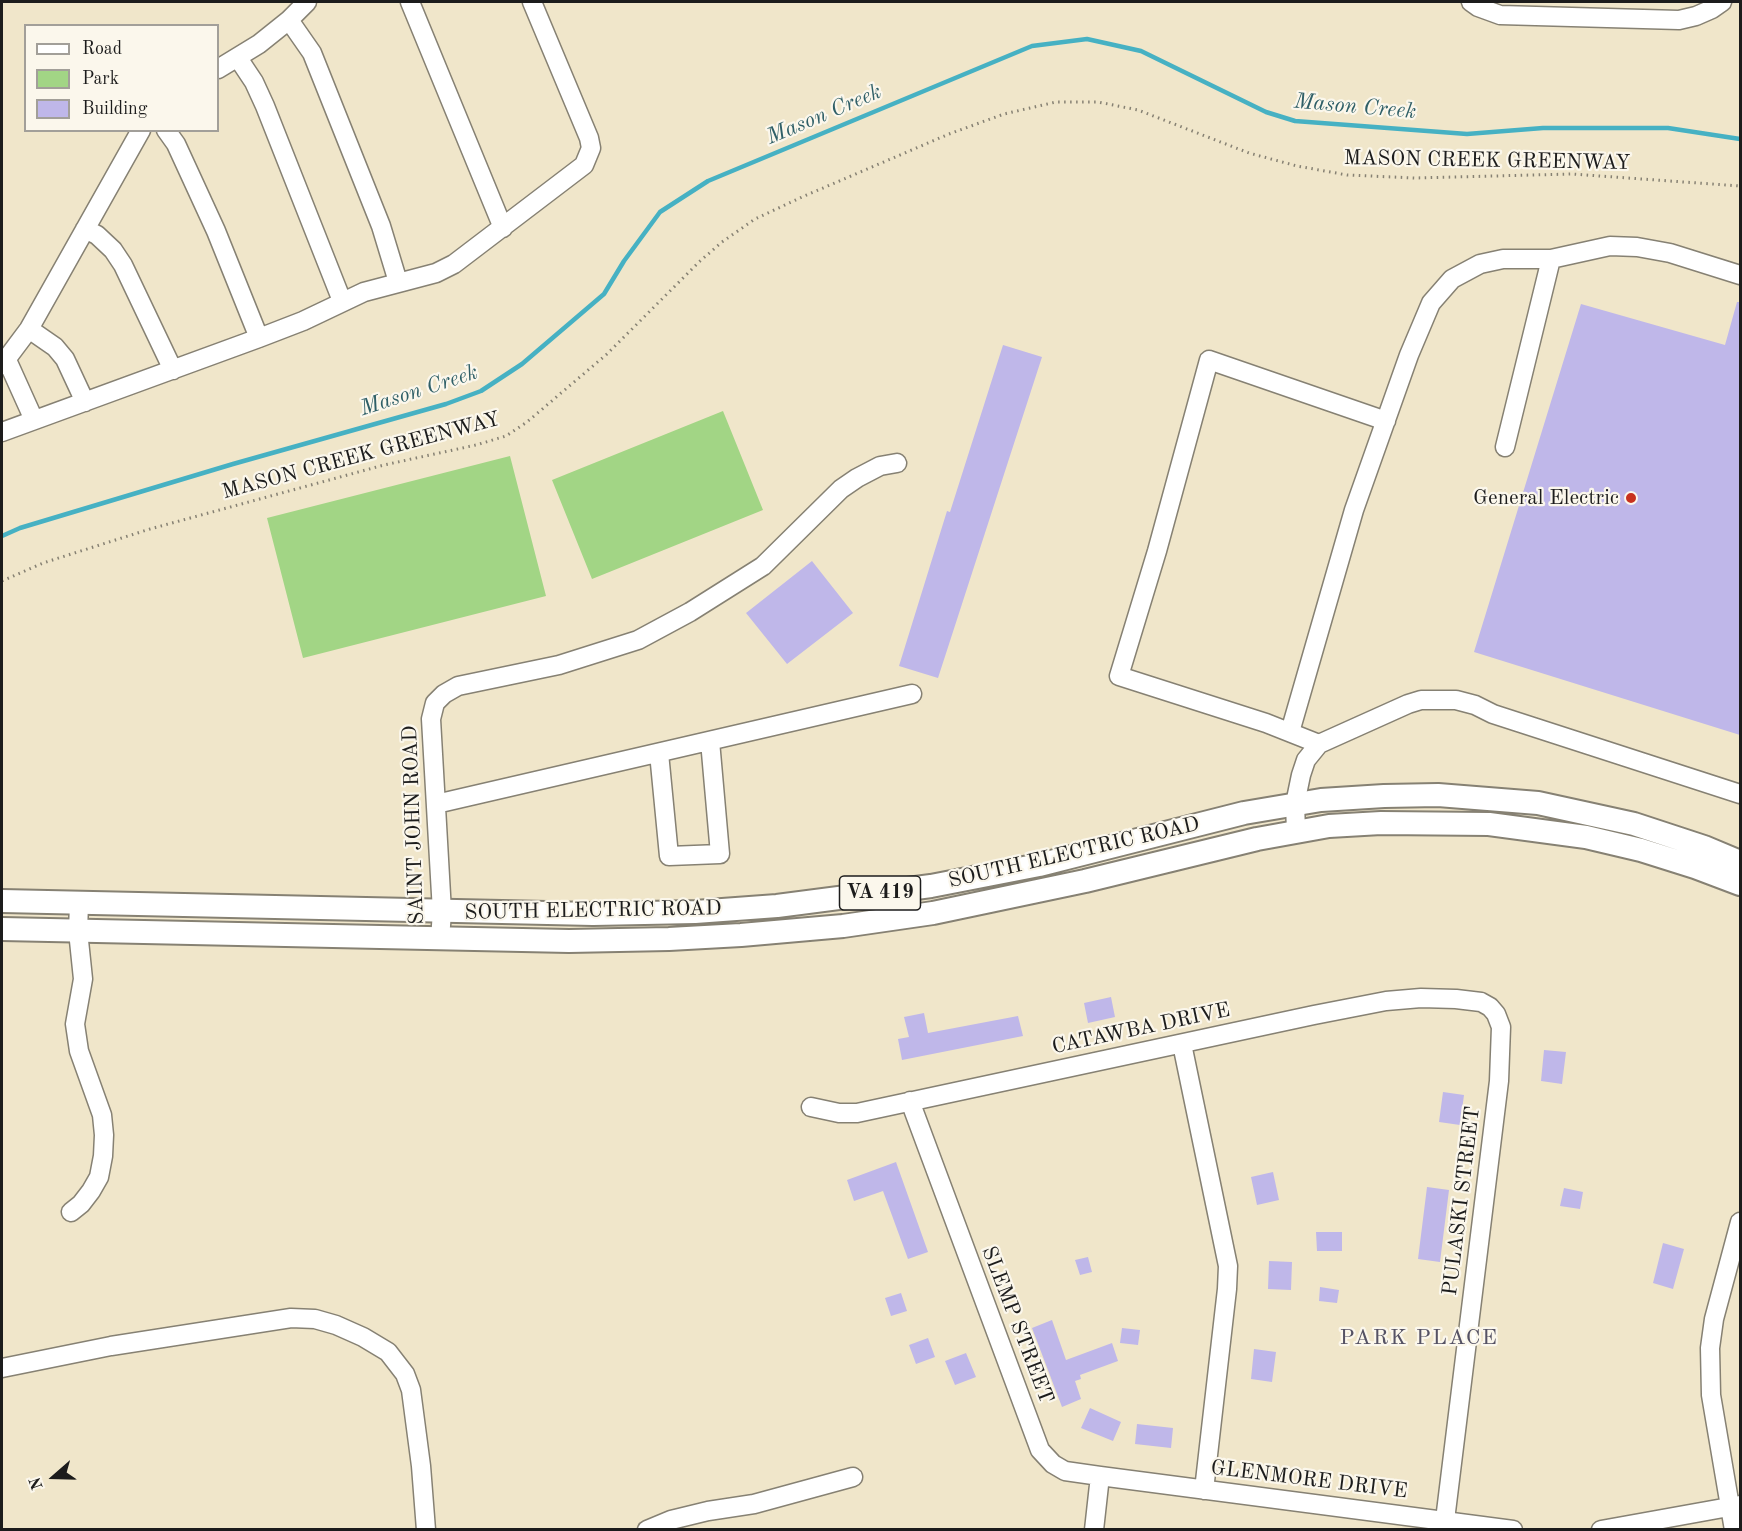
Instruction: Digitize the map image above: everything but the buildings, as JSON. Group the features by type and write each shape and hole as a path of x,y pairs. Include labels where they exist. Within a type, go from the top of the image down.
{"main road":[{"name":"SOUTH ELECTRIC ROAD","path":"2,901 593,914 695,912 777,906 931,886 1039,865 1244,813 1295,804 1384,796 1438,795 1538,804 1634,824 1704,847 1740,862"},
{"name":"SOUTH ELECTRIC ROAD","path":"2,929 569,941 669,939 843,926 980,904 1296,831 1329,826 1381,823 1489,824 1586,837 1641,850 1740,884"}],"street":[{"path":"219,68 260,44 307,2"},
{"path":"410,2 503,228"},
{"path":"2,432 303,321 364,292 436,273 454,264 584,165 591,148 589,138 532,2"},
{"path":"1471,2 1500,15 1679,20 1696,16 1722,2"},
{"path":"289,20 312,53 381,226 398,282"},
{"path":"238,58 255,82 342,302"},
{"path":"34,420 4,362 29,329 140,132"},
{"path":"167,132 176,144 216,231 259,338"},
{"path":"85,229 98,235 113,249 123,265 173,370"},
{"path":"1290,732 1354,510 1409,355 1431,303 1452,279 1480,264 1503,259 1551,259 1610,246 1637,247 1670,253 1740,275"},
{"path":"1505,447 1551,259"},
{"path":"29,329 55,347 64,359 85,402"},
{"path":"1319,744 1266,723 1119,676 1157,551 1209,360 1386,421"},
{"name":"SAINT JOHN ROAD","path":"440,939 442,912 431,719 435,704 444,694 458,686 559,665 638,640 690,612 763,566 842,489 857,478 880,466 897,463"},
{"path":"436,804 912,694"},
{"path":"1296,831 1295,804 1306,760 1319,744 1408,704 1439,699 1455,700 1740,794"},
{"path":"659,753 669,856 720,854 710,741"},
{"path":"71,1212 81,1204 99,1177 104,1135 102,1115 79,1051 75,1024 83,979 78,932 79,904"},
{"name":"CATAWBA DRIVE","path":"811,1107 839,1113 857,1113 1386,1001 1421,998 1481,1002"},
{"name":"PULASKI STREET","path":"1444,1520 1499,1081 1501,1027 1496,1014 1481,1002"},
{"path":"1182,1044 1228,1266 1204,1490"},
{"name":"SLEMP STREET","path":"910,1101 1040,1450 1053,1464 1065,1471 1100,1476"},
{"path":"1734,1530 1735,1506 1711,1395 1710,1348 1713,1319 1740,1222"},
{"path":"2,1368 111,1346 291,1318 315,1319 336,1325 388,1352 405,1374 411,1390 421,1466 426,1530"},
{"path":"1094,1530 1100,1476"},
{"name":"GLENMORE DRIVE","path":"1100,1476 1513,1530"},
{"path":"647,1530 671,1520 708,1511 754,1504 853,1477"},
{"path":"1601,1530 1735,1506"}],"path":[{"name":"MASON CREEK GREENWAY","path":"2,581 43,563 160,526 384,465 476,445 506,436 527,422 607,354 722,242 755,219 802,196 949,134 1004,114 1056,102 1098,102 1138,110 1249,153 1298,166 1347,175 1415,178 1572,174 1740,186"}],"green space":[{"path":"723,411 763,510 592,579 552,480"},
{"path":"510,456 546,596 303,658 267,518"}],"waterway":[{"name":"Mason Creek","path":"2,536 20,528 233,464 446,404 481,391 522,364 604,294 624,261 660,212 708,181 1032,46 1087,39 1141,51 1266,112 1295,121 1467,134 1543,128 1668,128 1740,139"}],"place":[{"name":"General Electric","path":"1631,498"}],"district":[{"name":"PARK PLACE","path":"1419,1338"}]}
